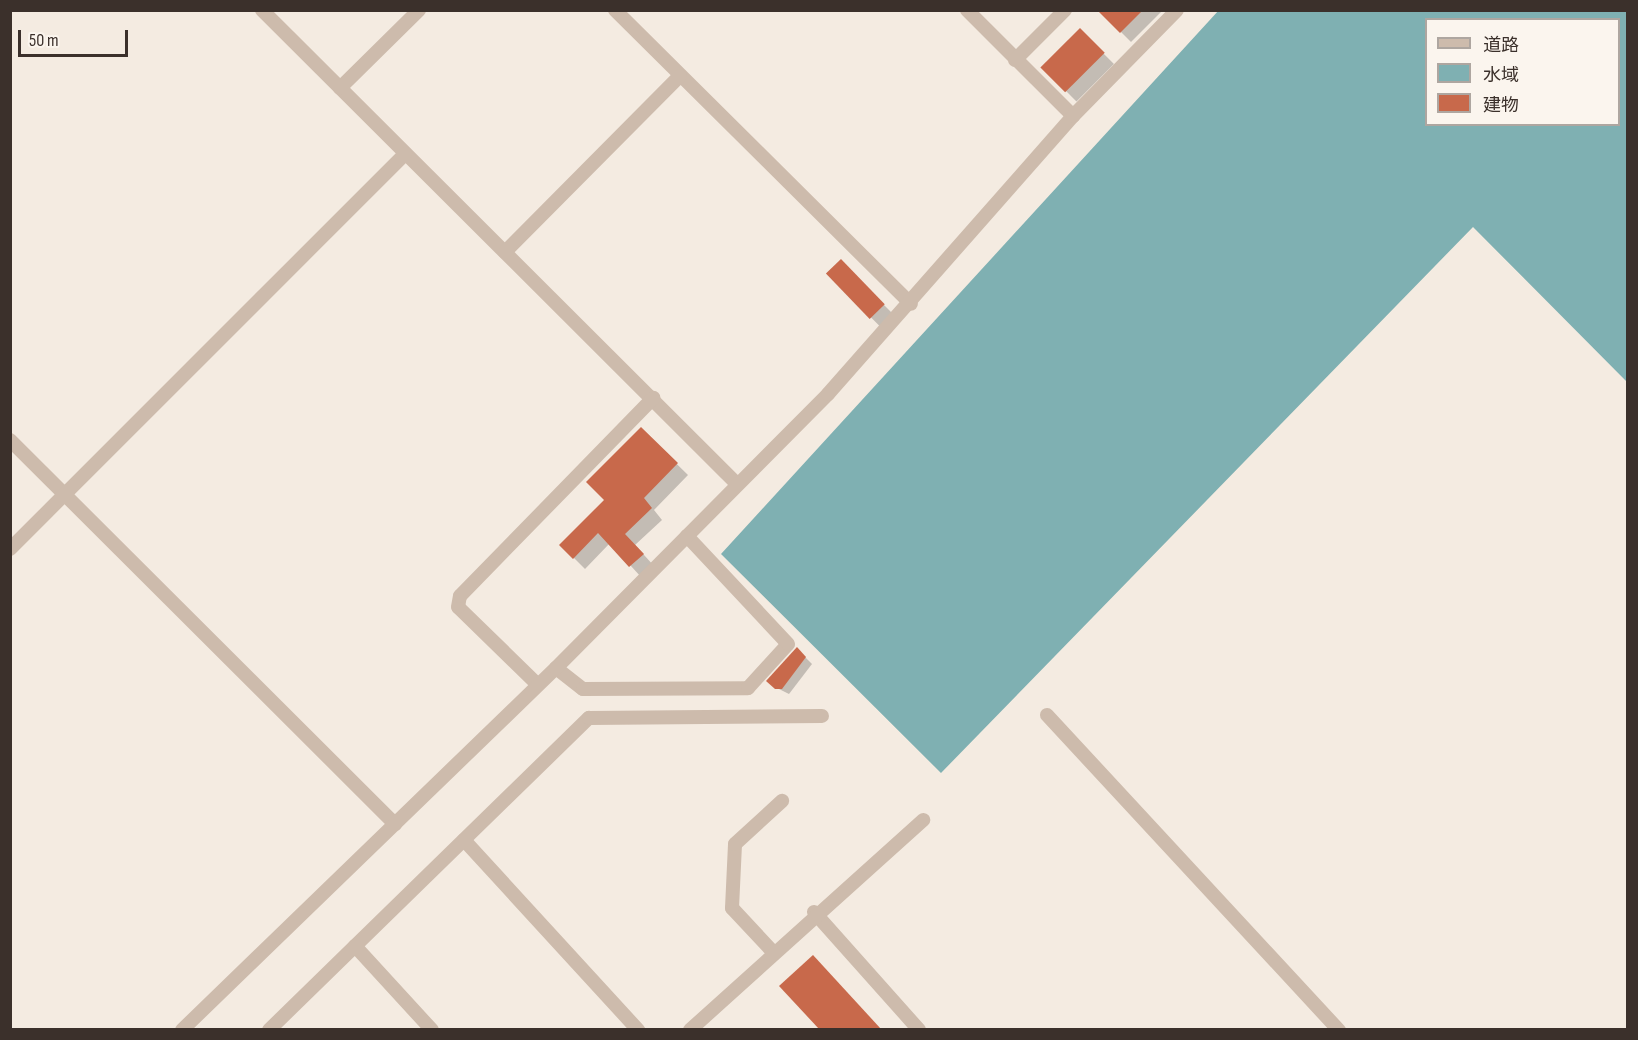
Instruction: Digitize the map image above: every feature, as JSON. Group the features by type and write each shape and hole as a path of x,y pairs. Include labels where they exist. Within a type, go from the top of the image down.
{"street":[{"path":"262,10 737,484"},
{"path":"340,88 418,10"},
{"path":"615,10 911,304"},
{"path":"967,10 1073,116"},
{"path":"1015,60 1065,10"},
{"path":"182,1029 556,668 687,536 911,304 1073,116 1177,10"},
{"path":"505,252 680,76"},
{"path":"10,549 405,154"},
{"path":"537,684 458,608 460,596 653,398"},
{"path":"10,440 395,824"},
{"path":"556,668 583,689 748,688 788,644 687,536"},
{"path":"1047,715 1339,1029"},
{"path":"269,1029 589,718 822,716"},
{"path":"773,952 732,908 735,844 782,801"},
{"path":"690,1029 814,912 923,820"},
{"path":"464,840 638,1029"},
{"path":"814,912 919,1029"},
{"path":"355,946 432,1029"}],"water":[{"path":"1219,10 1627,11 1627,382 1473,227 941,773 721,554"}],"building":[{"path":"1097,10 1143,10 1120,33"},
{"path":"1080,28 1105,53 1065,92 1040,68"},
{"path":"841,259 885,304 870,319 826,274"},
{"path":"641,427 678,463 644,498 652,508 625,534 644,554 629,567 598,533 573,559 559,545 604,500 586,482"},
{"path":"797,647 806,657 782,689 775,689 766,681"},
{"path":"813,955 881,1029 819,1029 779,986"}]}
